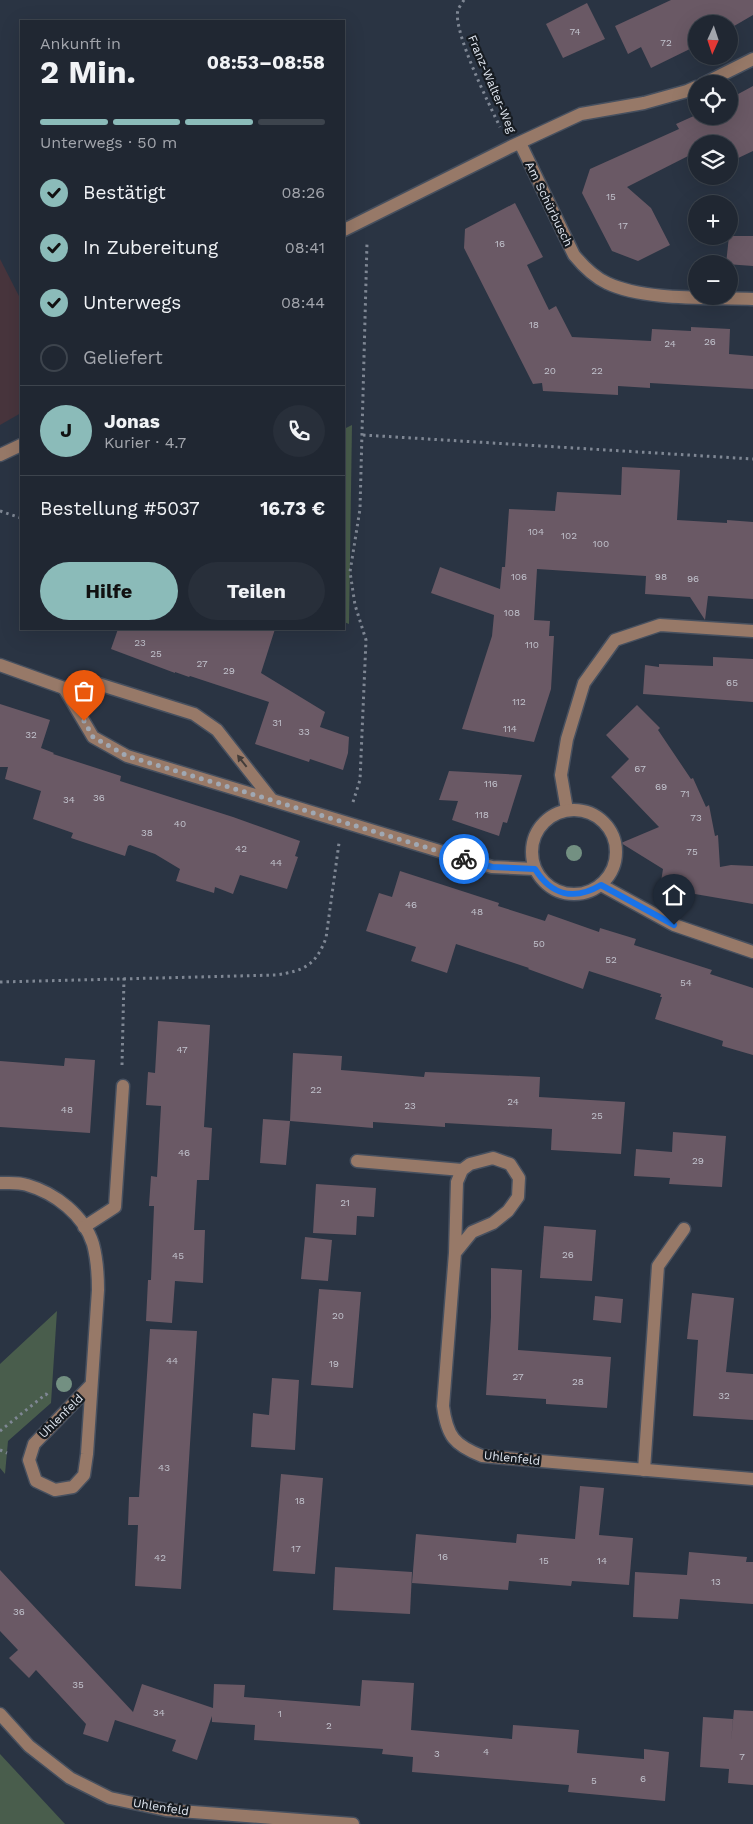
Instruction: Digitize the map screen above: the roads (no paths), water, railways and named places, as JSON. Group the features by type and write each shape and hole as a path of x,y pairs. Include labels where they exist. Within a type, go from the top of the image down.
{"street":[{"path":"721,75 753,59"},
{"path":"345,229 581,114 644,103 688,91"},
{"name":"Am Schürbusch","path":"515,145 574,255 586,268 606,283 634,293 659,296 753,299"},
{"path":"0,455 20,445"},
{"path":"567,810 561,775 567,739 584,683 615,640 660,625 753,631"},
{"path":"0,665 64,688 95,683 194,714 218,730 272,800"},
{"path":"64,688 93,737 127,756 492,867 535,869"},
{"path":"567,810 580,810 594,815 604,823 612,835 616,848 615,862 610,874 601,885 590,891 577,894 564,893 552,889 542,880 535,869 532,845 536,832 554,814 567,810"},
{"path":"601,885 674,925 753,952"},
{"path":"84,1226 115,1207 122,1080"},
{"path":"357,1161 462,1170 470,1164 493,1158 510,1164 519,1178 518,1197 508,1211 493,1223 472,1232 454,1253"},
{"name":"Uhlenfeld","path":"462,1170 457,1182 443,1406 445,1423 451,1437 465,1449 482,1456 753,1479"},
{"name":"Uhlenfeld","path":"0,1183 25,1184 48,1193 69,1207 84,1226 93,1243 97,1266 98,1290 92,1385 84,1475 73,1487 55,1490 36,1481 29,1460 34,1444 92,1385"},
{"path":"644,1470 658,1266 684,1229"},
{"name":"Uhlenfeld","path":"0,1714 29,1746 70,1778 110,1798 166,1810 353,1824"}]}
